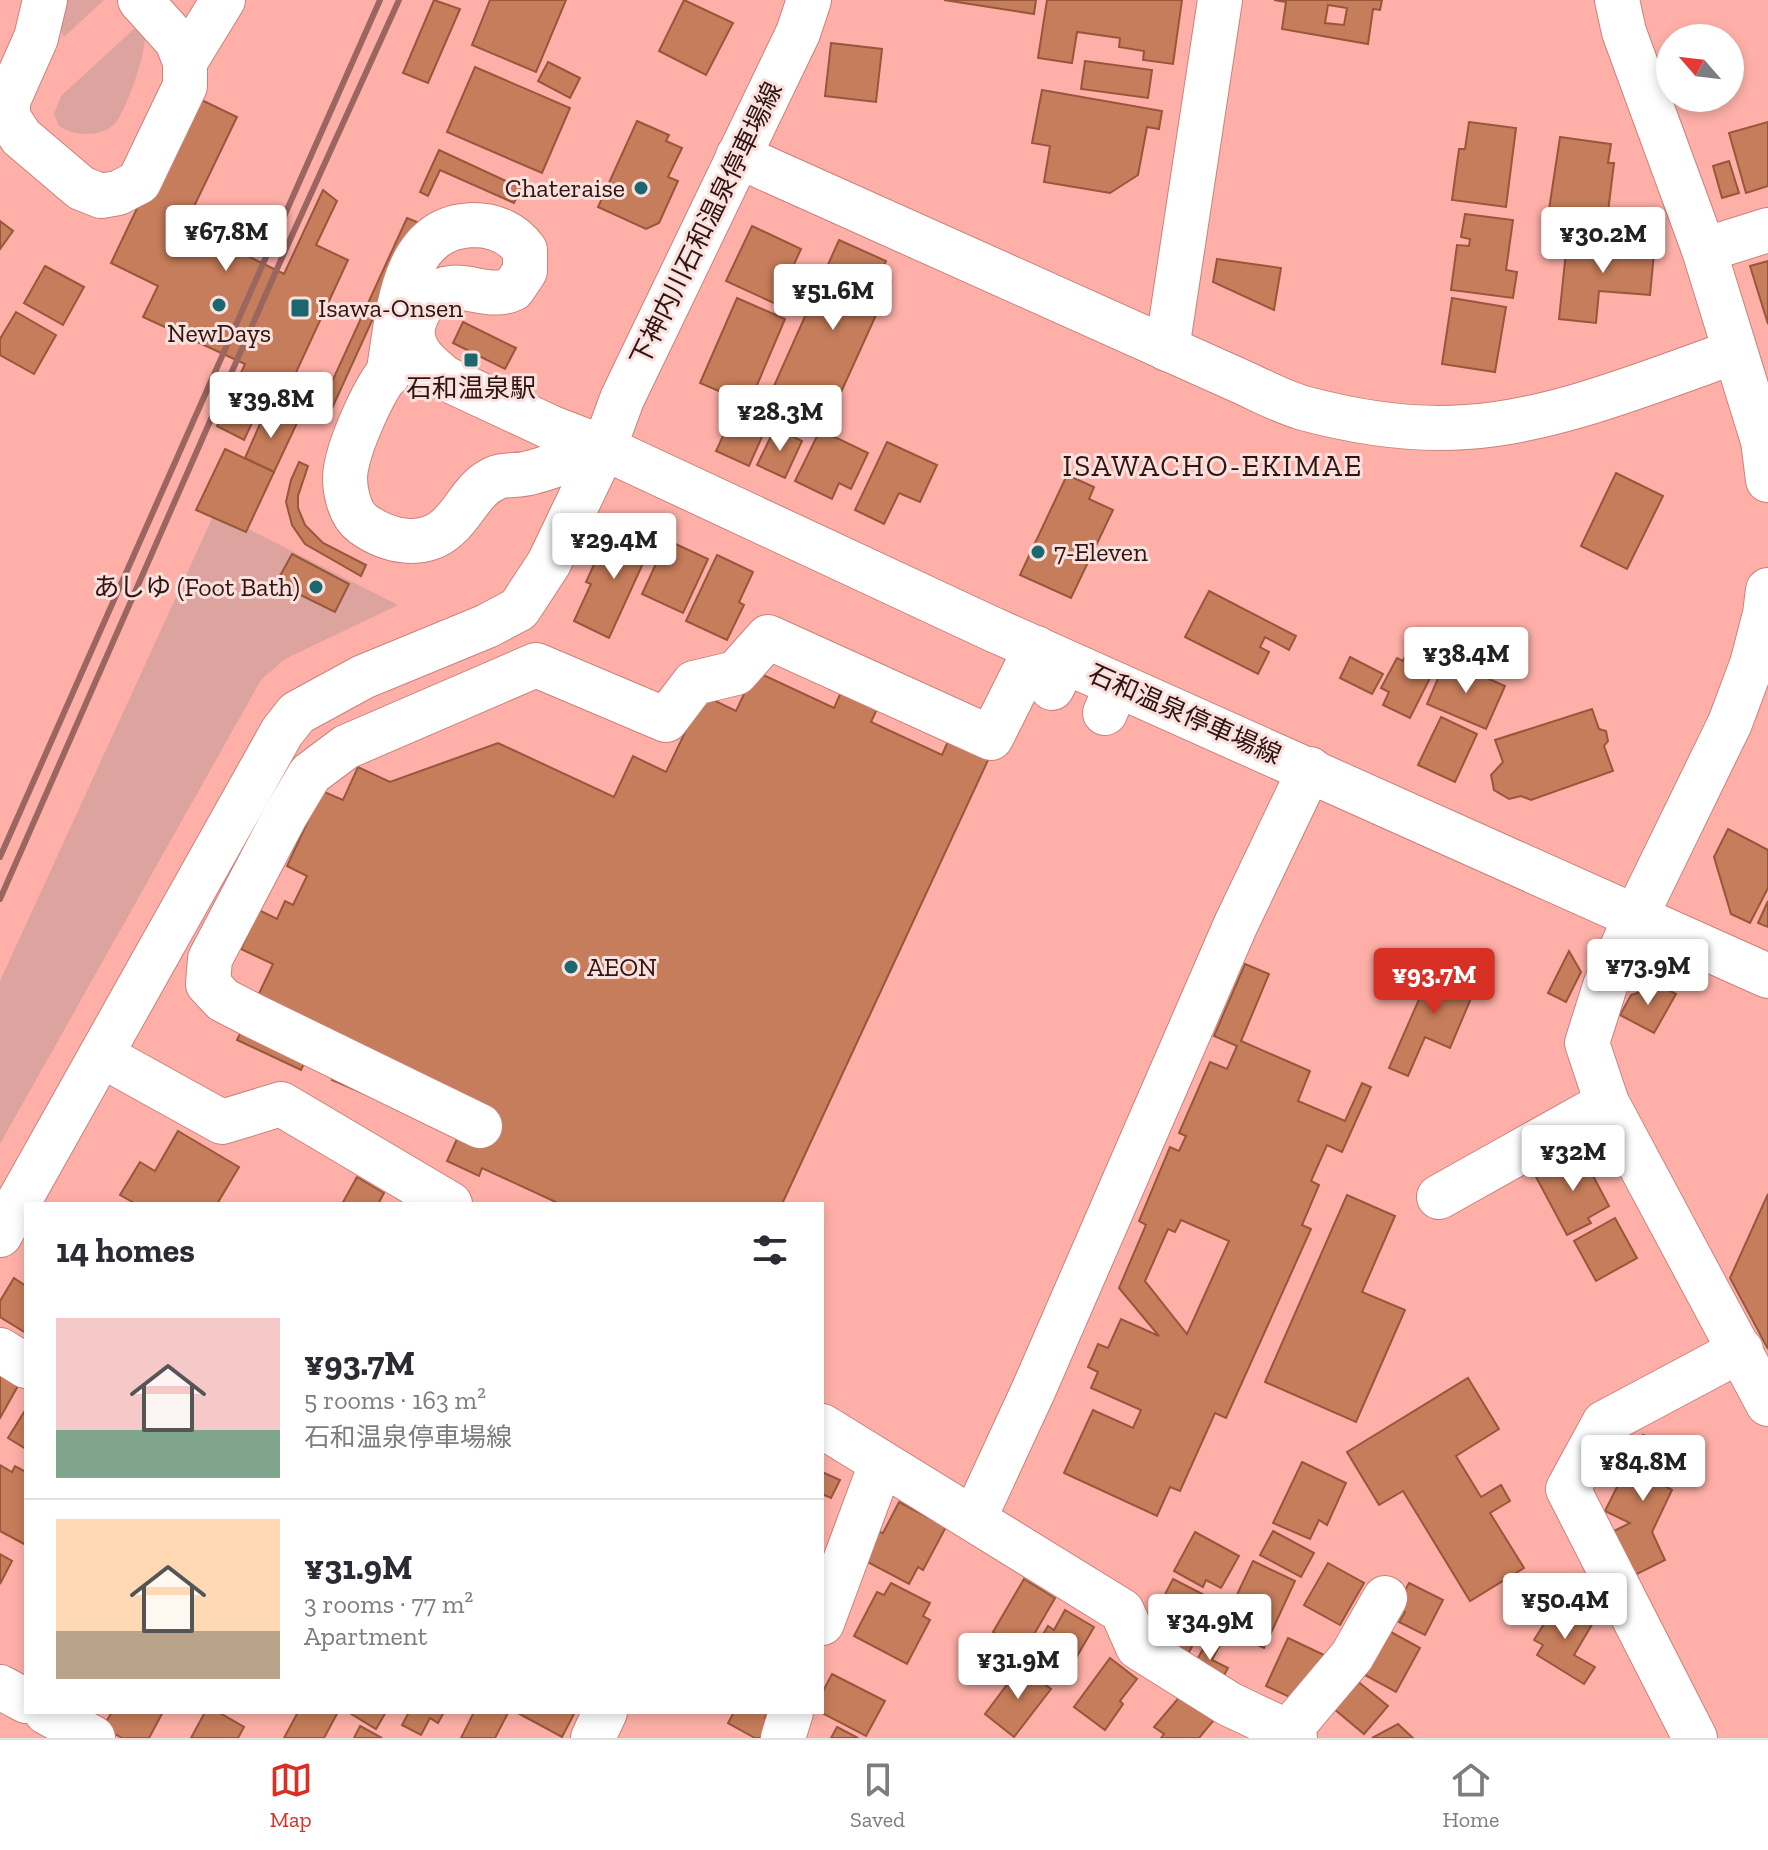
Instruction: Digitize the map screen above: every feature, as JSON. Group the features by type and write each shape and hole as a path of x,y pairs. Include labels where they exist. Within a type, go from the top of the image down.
{"street":[{"path":"45,0 36,38 8,101 8,117 21,137 81,188 101,196 118,193 139,182 185,86 185,62 177,41 140,0"},
{"path":"185,62 223,0"},
{"name":"下神内川石和温泉停車場線","path":"0,1235 262,764 297,713 363,677 487,626 519,609 549,563 604,448 622,399 798,33 809,0"},
{"path":"1167,349 1220,0"},
{"path":"1617,0 1624,32 1704,250 1763,441 1768,480"},
{"path":"738,156 1300,407 1356,420 1407,427 1467,427 1533,416 1609,396 1734,352"},
{"path":"440,374 416,350 413,325 418,310 437,292 449,287 490,294 513,289 525,271 525,250 498,228 453,226 422,249 396,312 388,375 355,439 346,468 345,481 350,501 359,521 398,540 422,541 448,528 474,494 499,477 528,474 604,448"},
{"path":"1704,250 1768,230"},
{"name":"石和温泉停車場線","path":"388,375 393,367 408,361 440,374 552,428 604,448 903,604 1051,666 1111,699 1310,769 1768,976"},
{"path":"1768,590 1752,664 1730,723 1636,916 1605,986 1587,1043 1607,1103 1768,1404"},
{"path":"480,1126 223,1000 208,984 210,959 310,774 346,747 536,665 666,720 694,683 736,673 768,637 991,738 1051,666"},
{"path":"331,695 346,747"},
{"path":"974,1519 1034,1389 1236,924 1310,769"},
{"path":"101,1055 222,1122 281,1104 447,1202"},
{"path":"1439,1197 1607,1103"},
{"path":"0,1350 24,1365"},
{"path":"1695,1738 1568,1489 1604,1423 1741,1350"},
{"path":"824,1427 1122,1611 1138,1647 1229,1704 1292,1735 1352,1656 1385,1598"},
{"path":"824,1618 881,1464"},
{"path":"0,1687 24,1700"},
{"path":"50,1714 93,1738"},
{"path":"593,1738 604,1714"},
{"path":"783,1738 790,1714"}],"shaded area":[{"path":"62,0 104,0 64,37 58,26"},
{"path":"135,28 144,32 143,51 117,121 105,130 89,134 59,126 54,114 61,96"},
{"path":"215,512 398,605 285,659 261,680 0,1144 0,981"}],"building":[{"path":"434,0 460,9 428,83 403,73"},
{"path":"490,0 566,0 536,72 472,45"},
{"path":"684,0 733,23 706,75 659,51"},
{"path":"944,0 1036,0 1034,14"},
{"path":"1047,0 1182,0 1173,64 1143,60 1144,51 1119,47 1120,38 1077,32 1072,63 1038,58"},
{"path":"1274,0 1382,0 1380,10 1373,9 1368,44 1282,29 1286,2","holes":["1328,5 1347,8 1344,25 1325,23"]},
{"path":"831,43 882,49 876,102 825,96"},
{"path":"1085,61 1152,70 1148,98 1081,89"},
{"path":"548,62 580,78 570,98 538,81"},
{"path":"475,67 570,108 542,173 447,132"},
{"path":"1042,90 1162,111 1159,129 1147,127 1138,175 1110,193 1044,182 1050,146 1032,143"},
{"path":"191,95 237,117 185,225 284,274 323,190 337,201 316,245 348,260 281,405 262,402 244,440 217,426 245,364 143,317 158,286 111,263"},
{"path":"637,121 669,135 666,141 682,148 668,177 678,181 659,223 646,229 598,207"},
{"path":"1469,122 1516,128 1506,207 1452,200 1459,149 1465,149"},
{"path":"1768,122 1768,186 1746,193 1729,133"},
{"path":"1560,137 1611,144 1608,163 1614,163 1608,212 1600,211 1598,224 1548,216"},
{"path":"439,150 521,188 514,203 440,170 428,196 420,192"},
{"path":"1729,161 1739,193 1722,198 1713,166"},
{"path":"1465,214 1513,220 1506,270 1517,272 1513,298 1451,290 1457,245 1469,246 1470,239 1461,237"},
{"path":"407,218 417,222 329,415 319,410"},
{"path":"0,221 13,231 0,249"},
{"path":"752,226 801,249 776,304 726,281"},
{"path":"1613,239 1655,243 1650,295 1599,291 1596,323 1559,319 1567,242 1612,246"},
{"path":"839,240 886,261 879,277 891,282 828,421 770,395"},
{"path":"1217,259 1281,268 1274,310 1213,282"},
{"path":"1768,261 1768,324 1750,266"},
{"path":"45,266 84,287 63,325 24,303"},
{"path":"737,298 785,319 749,404 700,383"},
{"path":"1452,298 1506,307 1495,372 1442,364"},
{"path":"16,312 56,335 34,374 0,355 0,339"},
{"path":"463,322 516,348 505,369 453,343"},
{"path":"737,406 769,421 749,466 716,451"},
{"path":"267,408 297,423 274,472 245,458"},
{"path":"775,428 802,441 785,478 757,465"},
{"path":"820,430 868,453 851,489 839,483 832,499 795,481"},
{"path":"887,442 937,465 920,502 899,493 884,524 855,510"},
{"path":"225,449 274,472 246,532 196,510"},
{"path":"299,462 308,466 298,496 298,508 305,525 323,543 366,565 361,576 305,544 292,525 286,502"},
{"path":"1616,473 1663,496 1627,569 1581,546"},
{"path":"1067,475 1094,487 1089,499 1113,510 1071,598 1020,575"},
{"path":"660,526 609,638 574,621 591,584 586,582 603,545"},
{"path":"667,540 708,559 683,613 642,594"},
{"path":"292,554 349,584 335,612 276,583"},
{"path":"717,555 753,572 739,602 744,605 727,640 686,621"},
{"path":"1209,591 1296,636 1289,650 1265,637 1260,647 1269,652 1258,674 1185,637"},
{"path":"1408,650 1437,664 1410,718 1383,705 1389,692 1381,688 1397,658 1403,661"},
{"path":"1350,657 1383,674 1372,694 1340,678"},
{"path":"1446,660 1505,686 1486,729 1427,704"},
{"path":"755,671 834,708 846,681 882,698 871,722 942,755 949,739 989,758 783,1202 556,1202 482,1168 479,1176 447,1161 462,1128 332,1080 339,1064 310,1051 301,1070 237,1040 273,964 241,949 259,910 277,919 285,901 293,905 307,876 287,866 322,791 343,800 358,767 390,782 498,743 614,797 633,756 666,772 703,695 736,711"},
{"path":"1592,709 1599,729 1606,731 1608,741 1604,746 1613,771 1531,800 1521,796 1509,799 1494,790 1491,775 1503,762 1495,740"},
{"path":"1441,717 1477,734 1455,782 1418,765"},
{"path":"1728,829 1768,850 1768,888 1750,923 1731,914 1714,857"},
{"path":"1768,901 1768,927 1758,923"},
{"path":"1569,951 1581,972 1566,1002 1548,993"},
{"path":"1245,964 1269,974 1241,1041 1310,1071 1298,1101 1345,1121 1362,1083 1371,1087 1342,1152 1327,1145 1311,1181 1319,1185 1302,1225 1311,1229 1226,1418 1215,1413 1180,1491 1170,1487 1157,1516 1064,1473 1093,1410 1133,1428 1141,1410 1091,1388 1098,1372 1088,1367 1098,1344 1108,1348 1121,1319 1159,1336 1119,1288 1146,1225 1139,1221 1170,1147 1179,1151 1186,1136 1179,1133 1210,1062 1227,1069 1237,1046 1214,1036","holes":["1181,1220 1229,1241 1187,1334 1145,1281 1168,1229 1175,1232"]},
{"path":"1434,965 1477,984 1450,1048 1425,1037 1408,1076 1389,1068"},
{"path":"1659,985 1676,994 1654,1033 1620,1015 1631,995"},
{"path":"178,1131 239,1167 218,1202 132,1202 120,1195 140,1162 155,1171"},
{"path":"1581,1153 1609,1206 1588,1218 1591,1223 1567,1235 1536,1177"},
{"path":"357,1177 384,1193 379,1202 343,1202"},
{"path":"1768,1194 1768,1349 1730,1278"},
{"path":"1347,1195 1395,1216 1362,1292 1405,1310 1356,1422 1265,1382"},
{"path":"1615,1218 1637,1258 1596,1281 1574,1241"},
{"path":"14,1278 24,1285 24,1332 0,1317 0,1301"},
{"path":"0,1373 19,1384 0,1418"},
{"path":"1468,1378 1499,1429 1456,1456 1481,1497 1501,1485 1510,1501 1490,1513 1524,1568 1470,1601 1403,1491 1379,1505 1347,1452"},
{"path":"24,1412 24,1448 8,1438"},
{"path":"1643,1435 1679,1453 1663,1485 1672,1490 1652,1532 1665,1560 1635,1575 1614,1531 1630,1523 1605,1511"},
{"path":"1302,1462 1346,1483 1327,1525 1319,1520 1310,1539 1273,1523"},
{"path":"0,1465 12,1472 15,1466 24,1471 24,1544 0,1531"},
{"path":"824,1473 840,1480 831,1498 824,1495"},
{"path":"899,1502 946,1527 923,1570 918,1567 909,1584 862,1559 877,1531 883,1533"},
{"path":"1273,1531 1314,1553 1301,1577 1260,1555"},
{"path":"1195,1532 1239,1556 1221,1588 1206,1580 1203,1587 1174,1571"},
{"path":"0,1554 12,1561 0,1584"},
{"path":"1253,1561 1295,1581 1264,1648 1221,1628"},
{"path":"1328,1563 1364,1583 1340,1625 1304,1605"},
{"path":"1024,1579 1055,1598 1025,1650 993,1632"},
{"path":"1173,1579 1216,1601 1186,1658 1143,1636"},
{"path":"891,1583 930,1603 923,1616 930,1620 907,1664 854,1636 877,1592 884,1595"},
{"path":"1409,1583 1443,1600 1425,1635 1399,1622 1405,1612 1396,1607"},
{"path":"1559,1600 1594,1621 1574,1655 1595,1667 1584,1684 1537,1655 1543,1645 1534,1640"},
{"path":"1065,1610 1094,1627 1069,1670 1034,1650 1048,1626 1054,1630"},
{"path":"1389,1631 1420,1648 1396,1692 1365,1675"},
{"path":"1211,1634 1223,1639 1212,1660 1228,1668 1219,1685 1191,1671"},
{"path":"1288,1638 1324,1655 1294,1699 1266,1686"},
{"path":"1110,1658 1137,1679 1120,1701 1123,1704 1105,1730 1074,1707"},
{"path":"1021,1666 1051,1689 1014,1737 985,1714"},
{"path":"832,1674 885,1701 866,1736 824,1714 824,1689"},
{"path":"1356,1680 1388,1706 1364,1734 1333,1708"},
{"path":"1182,1694 1214,1720 1199,1738 1161,1738 1164,1734 1154,1727"},
{"path":"111,1714 162,1714 149,1738 122,1738 103,1727"},
{"path":"204,1714 221,1714 244,1727 238,1738 191,1738"},
{"path":"297,1714 337,1714 324,1738 284,1738"},
{"path":"351,1714 385,1714 376,1729"},
{"path":"408,1714 443,1714 438,1723 430,1718 421,1735 402,1725"},
{"path":"473,1714 507,1714 495,1738 461,1738"},
{"path":"520,1714 574,1714 562,1737"},
{"path":"733,1714 767,1714 765,1718 770,1721 761,1738 755,1738 728,1723"},
{"path":"1398,1724 1413,1738 1372,1738"},
{"path":"360,1726 382,1738 354,1738"},
{"path":"837,1727 858,1738 831,1738"}],"railway":[{"path":"0,857 380,0"},
{"path":"0,899 284,253 399,0"}],"place":[{"name":"Chateraise","path":"641,188"},
{"name":"NewDays","path":"219,305"},
{"name":"Isawa-Onsen","path":"300,308"},
{"name":"石和温泉駅","path":"471,360"},
{"name":"7-Eleven","path":"1038,552"},
{"name":"あしゆ (Foot Bath)","path":"316,587"},
{"name":"AEON","path":"571,967"}],"district":[{"name":"ISAWACHO-EKIMAE","path":"1213,466"}]}
